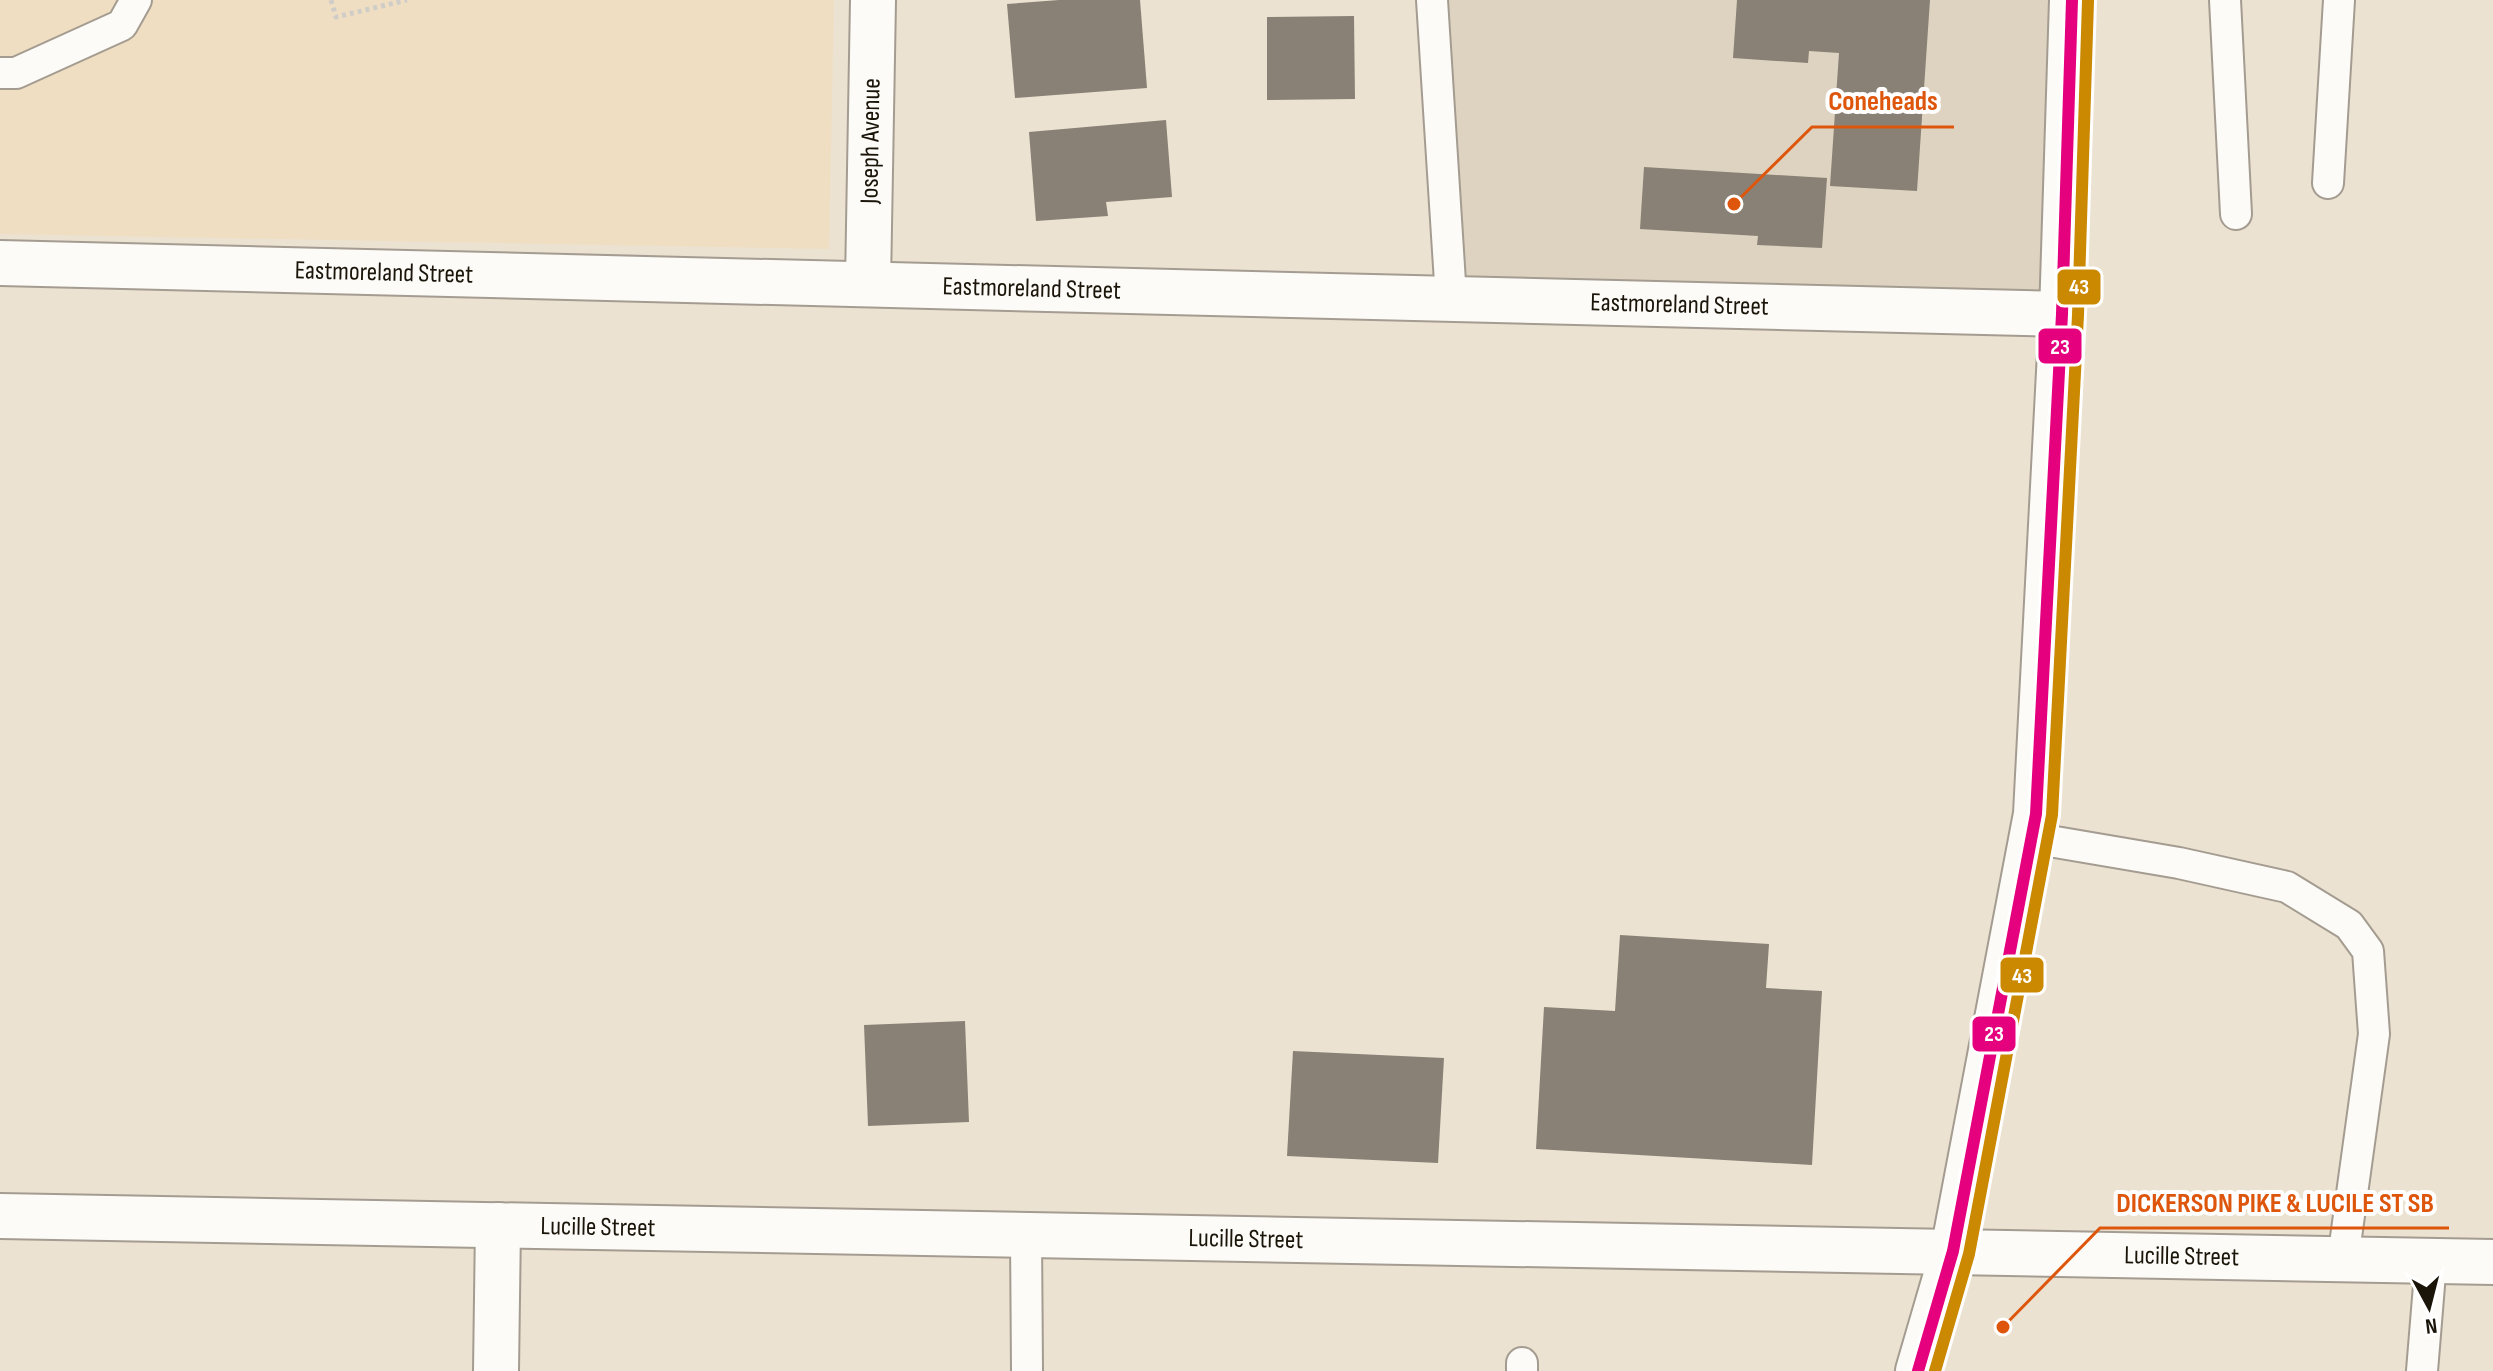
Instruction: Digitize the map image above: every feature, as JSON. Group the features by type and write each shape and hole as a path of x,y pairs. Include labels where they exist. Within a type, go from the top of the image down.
{"street":[{"name":"Joseph Avenue","path":"868,283 873,0"},
{"path":"1918,1371 1953,1251 2036,814 2062,314 2072,0"},
{"name":"Eastmoreland Street","path":"0,263 2062,314"},
{"name":"Lucille Street","path":"0,1216 2493,1262"},
{"path":"496,1371 498,1225"}],"lane":[{"path":"0,73 16,73 122,25 136,0"},
{"path":"1432,0 1451,298"},
{"path":"2225,0 2236,214"},
{"path":"2328,183 2339,0"},
{"path":"2032,838 2179,863 2287,887 2349,925 2368,951 2374,1034 2343,1259"},
{"path":"1026,1234 1027,1371"},
{"path":"2422,1371 2431,1261"}],"path":[{"path":"331,0 336,17 407,0"}],"shaded area":[{"path":"0,0 834,0 829,249 0,234"},
{"path":"1432,0 2072,0 2062,314 1451,298"}],"building":[{"path":"1059,0 1140,0 1147,88 1015,98 1007,4"},
{"path":"1737,0 1930,0 1917,191 1830,186 1839,53 1809,51 1808,63 1733,58"},
{"path":"1354,16 1355,99 1267,100 1267,17"},
{"path":"1166,120 1172,197 1106,202 1108,216 1036,221 1029,132"},
{"path":"1644,167 1827,178 1822,248 1757,245 1758,236 1640,229"},
{"path":"1620,935 1769,944 1766,988 1822,991 1812,1165 1536,1149 1544,1007 1615,1011"},
{"path":"965,1021 969,1122 868,1126 864,1025"},
{"path":"1293,1051 1444,1058 1438,1163 1287,1156"}],"transit line":[{"name":"23","path":"1918,1371 1953,1251 2036,814 2062,314 2072,0"},
{"name":"43","path":"1935,1371 1969,1254 2052,815 2078,315 2088,1"}],"place":[{"name":"Coneheads","path":"1734,204"},
{"name":"DICKERSON PIKE & LUCILE ST SB","path":"2003,1327"}]}
